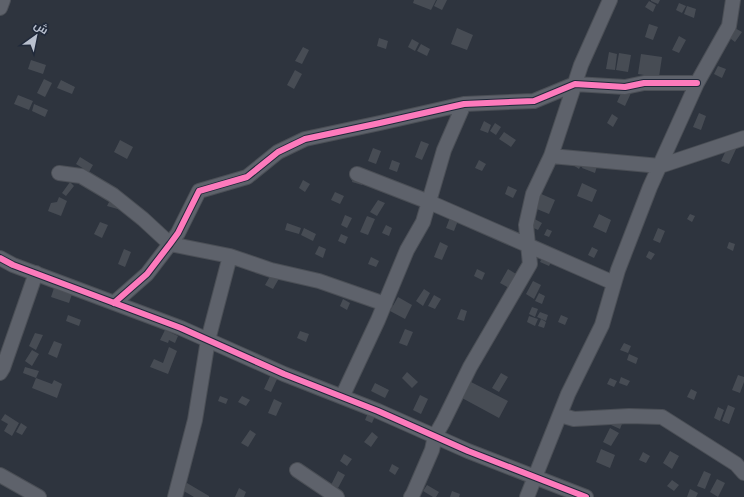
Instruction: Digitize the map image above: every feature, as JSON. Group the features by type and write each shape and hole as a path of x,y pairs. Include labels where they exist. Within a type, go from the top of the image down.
{"street":[{"path":"0,8 3,0"},
{"path":"411,497 432,450 435,436 470,367 530,264 526,225 533,194 551,156 581,65 610,0"},
{"path":"527,497 568,394 602,325 618,270 660,166 697,83 729,26 733,0"},
{"path":"114,303 147,274 170,244 178,233 199,191 247,177 278,152 305,139 464,104 534,101 575,84 625,87 644,83 697,83"},
{"path":"342,397 378,320 407,250 423,222 444,150 464,104"},
{"path":"551,156 660,166 744,138"},
{"path":"59,173 81,176 114,195 170,244 230,256 271,270 319,281 385,304"},
{"path":"357,174 429,202 614,283"},
{"path":"175,497 195,420 208,340 230,256"},
{"path":"0,258 36,274 180,328 284,374 378,410 468,451 586,497"},
{"path":"0,373 36,274"},
{"path":"560,415 574,419 629,416 662,417 736,464 744,473"},
{"path":"297,470 337,497"},
{"path":"0,475 39,497"}],"building":[{"path":"414,0 436,0 431,10 413,3"},
{"path":"437,0 447,0 442,10 434,6"},
{"path":"651,0 660,0 658,4"},
{"path":"649,1 656,5 653,12 645,7"},
{"path":"679,3 686,6 682,13 676,10"},
{"path":"687,6 696,9 694,18 684,14"},
{"path":"649,24 658,27 653,40 645,37"},
{"path":"733,27 742,32 735,42 727,36"},
{"path":"457,28 473,35 467,50 451,44"},
{"path":"679,36 686,40 679,53 672,50"},
{"path":"379,38 388,41 386,49 377,46"},
{"path":"412,39 419,43 415,51 408,47"},
{"path":"421,44 430,49 427,56 417,51"},
{"path":"303,47 309,50 302,64 295,61"},
{"path":"609,52 617,54 615,70 606,69"},
{"path":"619,53 631,55 628,72 616,70"},
{"path":"641,54 662,57 659,77 650,76 650,82 643,81 644,75 638,74"},
{"path":"31,60 46,65 43,74 28,69"},
{"path":"718,66 726,69 722,78 714,74"},
{"path":"295,70 302,74 294,89 287,85"},
{"path":"44,79 52,83 45,97 37,93"},
{"path":"61,80 75,87 72,94 57,88"},
{"path":"623,89 631,93 625,106 617,102"},
{"path":"18,95 33,101 29,110 14,104"},
{"path":"34,104 48,110 45,117 32,111"},
{"path":"699,113 706,116 701,130 693,127"},
{"path":"612,114 618,118 613,127 607,123"},
{"path":"484,121 491,125 488,133 480,130"},
{"path":"495,123 501,127 496,135 490,131"},
{"path":"504,132 516,140 511,147 499,139"},
{"path":"120,140 133,147 127,159 114,152"},
{"path":"421,141 429,144 422,160 415,157"},
{"path":"728,146 736,149 729,164 721,161"},
{"path":"373,148 381,151 376,164 368,161"},
{"path":"80,157 93,165 89,172 76,164"},
{"path":"392,160 400,163 397,172 389,169"},
{"path":"479,160 486,164 482,171 475,168"},
{"path":"576,160 582,163 579,169 573,165"},
{"path":"584,162 597,166 595,173 582,168"},
{"path":"353,177 363,180 362,185 352,182"},
{"path":"303,180 310,184 305,192 299,188"},
{"path":"70,182 74,186 66,196 62,193"},
{"path":"582,183 597,190 592,202 577,196"},
{"path":"508,186 517,190 513,198 505,194"},
{"path":"335,192 344,196 340,204 331,200"},
{"path":"539,193 555,200 549,214 532,207"},
{"path":"59,197 67,201 61,216 48,211 51,203 57,202"},
{"path":"110,200 123,204 121,210 107,206"},
{"path":"378,200 385,203 377,216 370,212"},
{"path":"599,214 611,220 606,233 593,227"},
{"path":"690,214 695,216 692,222 687,219"},
{"path":"345,215 352,218 347,228 341,225"},
{"path":"451,215 459,218 454,231 446,228"},
{"path":"367,216 375,219 368,235 360,232"},
{"path":"529,216 542,223 538,230 525,224"},
{"path":"100,222 108,225 102,238 94,234"},
{"path":"287,223 301,228 299,234 285,230"},
{"path":"386,225 392,228 389,236 382,233"},
{"path":"304,228 316,234 313,241 301,235"},
{"path":"658,228 665,231 660,243 653,240"},
{"path":"547,229 552,231 549,237 544,235"},
{"path":"341,234 348,237 345,244 338,241"},
{"path":"440,242 448,246 442,260 434,257"},
{"path":"729,242 735,244 733,251 727,248"},
{"path":"319,246 326,249 323,258 315,254"},
{"path":"592,247 598,250 594,258 588,255"},
{"path":"124,249 131,252 125,267 118,264"},
{"path":"649,251 655,254 651,260 646,257"},
{"path":"544,254 553,258 549,266 540,262"},
{"path":"371,257 379,261 376,267 368,264"},
{"path":"477,269 485,273 482,280 474,276"},
{"path":"508,269 521,277 513,290 500,283"},
{"path":"273,271 281,275 273,289 265,285"},
{"path":"533,281 541,285 534,299 526,294"},
{"path":"55,285 73,291 69,303 51,297"},
{"path":"424,289 430,293 423,306 416,301"},
{"path":"539,293 545,296 542,304 535,301"},
{"path":"434,295 441,299 435,309 428,306"},
{"path":"398,297 412,305 405,319 390,311"},
{"path":"343,299 350,303 347,310 340,306"},
{"path":"532,307 538,309 535,317 529,314"},
{"path":"461,309 467,311 464,321 457,319"},
{"path":"540,312 548,315 546,321 537,317"},
{"path":"68,315 81,320 79,326 66,321"},
{"path":"561,315 568,318 565,325 558,322"},
{"path":"529,316 538,319 535,326 527,322"},
{"path":"541,319 546,322 544,328 538,326"},
{"path":"405,329 413,332 407,346 399,343"},
{"path":"165,330 178,336 175,343 169,340 168,343 160,340"},
{"path":"300,331 309,334 306,342 297,338"},
{"path":"35,333 43,335 36,350 29,346"},
{"path":"54,341 62,344 57,358 48,354"},
{"path":"624,343 631,346 628,353 620,350"},
{"path":"169,347 177,351 168,374 150,367 154,359 163,363"},
{"path":"32,350 39,354 32,366 25,361"},
{"path":"629,354 638,358 636,364 627,360"},
{"path":"25,367 39,371 36,378 23,373"},
{"path":"407,372 418,382 412,388 402,378"},
{"path":"501,373 508,377 499,392 492,388"},
{"path":"271,374 278,377 271,392 264,389"},
{"path":"738,375 744,377 744,382 740,393 732,390"},
{"path":"621,377 630,381 627,386 619,383"},
{"path":"36,378 52,384 54,380 62,384 57,398 32,388"},
{"path":"610,378 617,381 614,387 607,384"},
{"path":"471,382 508,401 499,418 462,398"},
{"path":"375,383 389,390 385,398 371,391"},
{"path":"691,389 697,392 694,400 687,397"},
{"path":"420,395 428,399 421,414 413,410"},
{"path":"220,396 228,399 226,404 218,401"},
{"path":"242,396 250,400 246,406 238,402"},
{"path":"274,399 282,403 276,416 268,413"},
{"path":"728,405 735,408 729,424 722,421"},
{"path":"718,407 724,410 720,421 714,418"},
{"path":"616,412 625,416 620,429 611,425"},
{"path":"368,413 375,416 372,423 365,420"},
{"path":"5,414 19,423 12,436 4,431 8,424 1,420"},
{"path":"21,423 27,427 22,435 16,432"},
{"path":"610,428 619,433 611,446 603,442"},
{"path":"250,430 256,434 248,447 241,443"},
{"path":"372,432 378,437 371,447 364,442"},
{"path":"601,449 615,455 610,468 596,462"},
{"path":"670,451 679,456 672,469 663,463"},
{"path":"643,452 650,456 646,463 639,460"},
{"path":"344,454 352,459 347,466 340,461"},
{"path":"392,464 399,468 395,475 389,471"},
{"path":"338,471 345,475 338,488 331,485"},
{"path":"704,471 711,474 705,489 697,486"},
{"path":"717,479 725,483 718,497 710,492"},
{"path":"672,480 679,485 674,491 667,486"},
{"path":"187,483 209,497 194,497 182,490"},
{"path":"427,485 439,492 436,497 433,497 423,491"},
{"path":"239,488 246,492 244,497 235,497"},
{"path":"690,489 698,493 696,497 687,497"},
{"path":"452,491 460,494 459,497 450,497"}],"cycle path":[{"path":"114,303 147,274 170,244 178,233 199,191 247,177 278,152 305,139 464,104 534,101 575,84 625,87 644,83 697,83"},
{"path":"0,258 13,265 181,328 284,374 378,411 468,451 586,497"}]}
